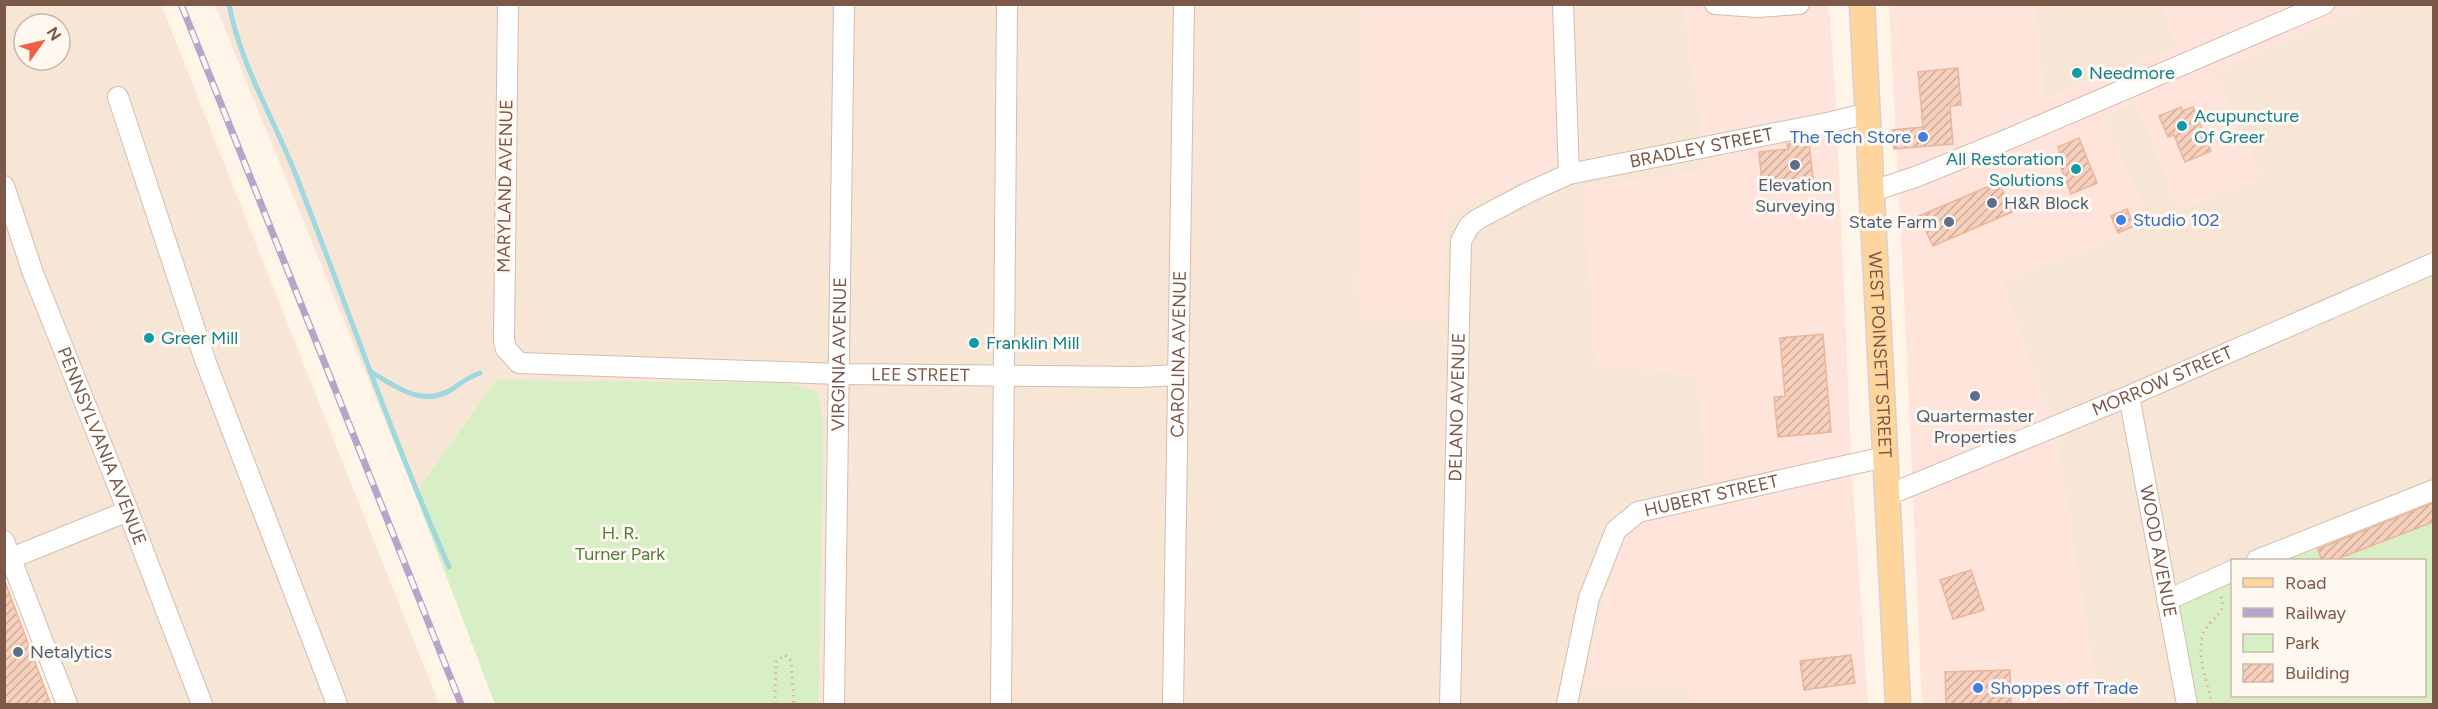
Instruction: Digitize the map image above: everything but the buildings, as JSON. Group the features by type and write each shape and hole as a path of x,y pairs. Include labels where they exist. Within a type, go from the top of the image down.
{"main road":[{"name":"WEST POINSETT STREET","path":"1862,4 1898,705"}],"street":[{"name":"MARYLAND AVENUE","path":"508,4 504,340 506,349 519,363"},
{"name":"VIRGINIA AVENUE","path":"834,705 844,4"},
{"path":"1001,705 1007,4"},
{"name":"CAROLINA AVENUE","path":"1173,705 1184,4"},
{"path":"1563,4 1569,174"},
{"path":"1714,4 1757,7 1805,5"},
{"path":"1873,191 1918,176 2002,142 2324,4"},
{"path":"118,97 205,360 337,705"},
{"name":"BRADLEY STREET","path":"1569,174 1868,113"},
{"name":"DELANO AVENUE","path":"1450,705 1461,241 1469,226 1478,219 1569,174"},
{"name":"PENNSYLVANIA AVENUE","path":"4,186 33,273 202,705"},
{"name":"MORROW STREET","path":"1888,495 2129,396 2433,263"},
{"name":"LEE STREET","path":"519,363 840,374 1139,377 1177,375"},
{"name":"WOOD AVENUE","path":"2129,396 2187,705"},
{"name":"HUBERT STREET","path":"1567,705 1589,598 1616,530 1638,513 1885,457"},
{"path":"2263,559 2433,490"},
{"path":"67,705 7,553 128,511"},
{"path":"2167,600 2231,571"}],"path":[{"path":"2212,705 2201,644 2208,625 2223,609 2224,604 2213,580"},
{"path":"774,705 776,662 785,655 791,661 794,705"}],"shaded area":[{"name":"Greer Mill","path":"5,5 161,5 439,704 68,704 18,568 5,573"},
{"name":"Franklin Mill","path":"215,5 1363,5 1359,316 1442,321 1447,214 1582,154 1572,5 1683,5 1708,170 1582,188 1697,375 1710,504 1585,687 1688,686 1692,704 819,704 823,424 818,392 786,383 496,380 415,494"},
{"path":"1363,5 1572,5 1582,154 1447,214 1442,321 1359,317"},
{"path":"1683,5 1829,5 1836,105 1852,475 1868,704 1692,704 1687,686 1584,687 1607,590 1624,538 1652,516 1710,504 1697,375 1596,366 1582,188 1708,170"},
{"path":"1889,5 2034,5 2045,99 2178,47 2161,5 2366,5 2215,72 2261,176 2180,210 2136,102 2102,116 2151,224 2003,281 2056,436 2099,704 1922,704"},
{"name":"Needmore","path":"2034,5 2161,5 2178,47 2045,99"},
{"path":"2366,5 2433,5 2433,499 2282,559 2231,559 2231,580 2176,603 2197,704 2099,704 2056,436 2002,281 2151,224 2102,116 2136,102 2180,210 2260,176 2215,72"}],"green space":[{"name":"H. R. Turner Park","path":"496,380 786,383 818,392 823,424 819,704 495,704 415,494"},
{"path":"2433,499 2433,704 2197,704 2176,603 2231,580 2231,697 2426,697 2426,559 2282,559"}],"waterway":[{"path":"229,4 249,69 295,173 389,420 449,567"},
{"path":"371,372 400,389 420,396 440,395 480,373"}],"railway":[{"path":"181,4 461,704"}],"place":[{"name":"Needmore","path":"2077,73"},
{"name":"Acupuncture Of Greer","path":"2182,126"},
{"name":"The Tech Store","path":"1923,137"},
{"name":"Elevation Surveying","path":"1795,165"},
{"name":"All Restoration Solutions","path":"2076,169"},
{"name":"H&R Block","path":"1992,203"},
{"name":"Studio 102","path":"2121,220"},
{"name":"State Farm","path":"1949,222"},
{"name":"Greer Mill","path":"149,338"},
{"name":"Franklin Mill","path":"974,343"},
{"name":"Quartermaster Properties","path":"1975,396"},
{"name":"Netalytics","path":"18,652"},
{"name":"Shoppes off Trade","path":"1978,688"}]}
